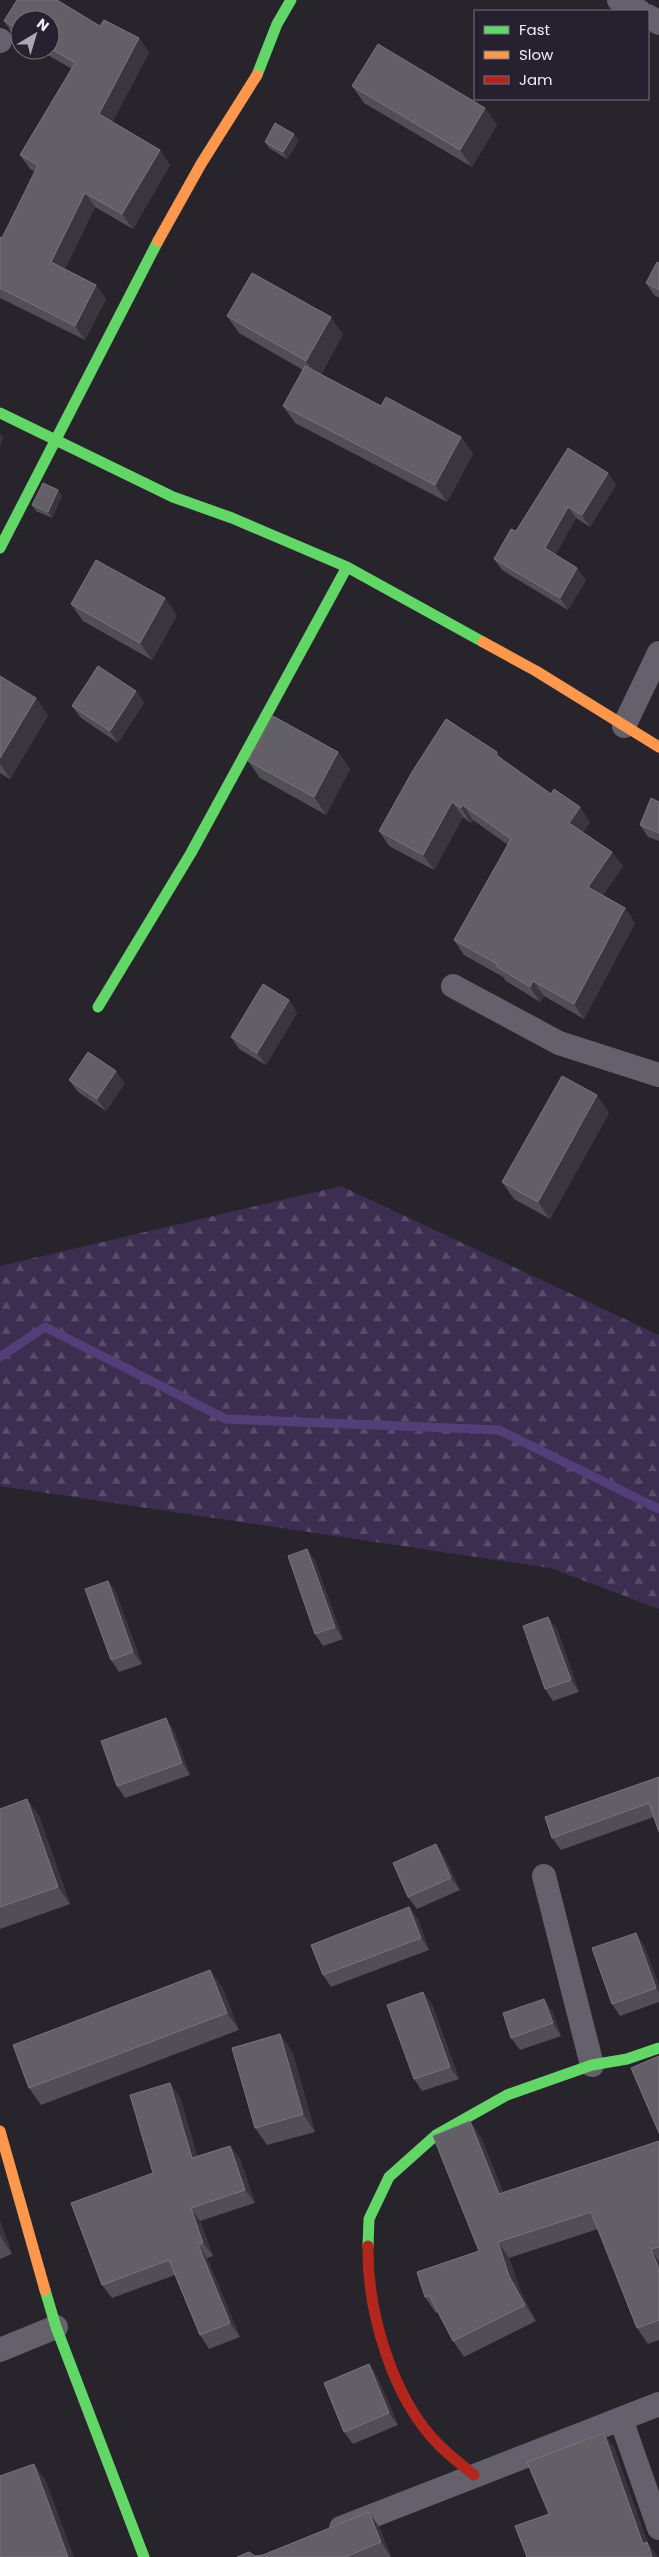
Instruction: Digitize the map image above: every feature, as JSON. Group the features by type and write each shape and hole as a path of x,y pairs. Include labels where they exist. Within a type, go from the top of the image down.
{"street":[{"path":"0,548 140,274 197,173 257,76 277,24 291,0"},
{"path":"619,0 637,10"},
{"path":"0,413 173,497 232,518 347,567 528,666 659,748"},
{"path":"98,1007 191,853 347,567"},
{"path":"624,726 659,652"},
{"path":"453,986 559,1043 659,1075"},
{"path":"544,1876 592,2065"},
{"path":"474,2475 438,2444 405,2398 379,2331 368,2269 369,2219 389,2177 436,2134 507,2095 592,2065 627,2059 659,2048"},
{"path":"0,2131 56,2327 144,2557"},
{"path":"0,2350 56,2327"},
{"path":"323,2535 659,2404"},
{"path":"621,2419 659,2528"}],"green space":[{"path":"341,1186 659,1335 659,1609 550,1568 0,1486 0,1266"}],"building":[{"path":"17,0 57,0 100,26 104,20 139,38 99,114 160,150 122,214 85,193 51,262 96,285 75,326 0,288 0,237 2,238 38,165 20,155 75,63 60,54 60,10 11,10"},
{"path":"10,11 10,25 4,21"},
{"path":"378,44 485,108 460,150 352,86"},
{"path":"275,123 294,134 283,152 265,142"},
{"path":"657,262 659,263 659,290 646,283"},
{"path":"252,273 331,317 306,361 227,316"},
{"path":"305,366 381,406 386,397 461,437 435,485 283,406"},
{"path":"568,448 608,473 582,515 568,507 545,548 577,568 560,598 494,559 511,529 516,531"},
{"path":"43,483 58,490 48,512 32,505"},
{"path":"96,560 165,598 140,643 71,604"},
{"path":"98,666 136,691 110,731 72,706"},
{"path":"0,676 36,698 0,758"},
{"path":"273,716 338,752 314,797 248,761"},
{"path":"446,719 497,752 496,755 551,794 554,789 580,807 569,823 612,852 588,887 625,908 574,1004 533,981 530,987 496,966 497,964 454,940 511,839 463,805 461,808 452,802 423,855 379,831 412,772"},
{"path":"651,798 659,802 659,833 640,825"},
{"path":"263,984 289,1000 257,1053 231,1037"},
{"path":"88,1052 116,1071 97,1099 69,1080"},
{"path":"562,1076 597,1095 538,1202 502,1182"},
{"path":"307,1549 335,1627 315,1634 288,1556"},
{"path":"108,1581 133,1652 111,1660 85,1589"},
{"path":"548,1617 571,1680 545,1689 523,1626"},
{"path":"166,1718 182,1763 117,1786 101,1741"},
{"path":"659,1777 659,1832 649,1803 552,1838 545,1817"},
{"path":"27,1799 58,1887 0,1907 0,1809"},
{"path":"436,1844 451,1878 408,1897 393,1863"},
{"path":"409,1907 421,1938 323,1975 311,1945"},
{"path":"636,1933 656,1988 612,2004 592,1948"},
{"path":"210,1970 227,2013 29,2088 13,2045"},
{"path":"423,1992 450,2067 414,2079 387,2005"},
{"path":"544,1999 553,2023 511,2038 503,2013"},
{"path":"280,2034 303,2114 255,2128 232,2048"},
{"path":"659,2056 659,2133 631,2068"},
{"path":"170,2083 192,2158 230,2146 245,2190 191,2208 203,2243 198,2244 230,2323 200,2335 169,2260 102,2285 71,2203 153,2173 130,2095"},
{"path":"470,2121 499,2194 659,2141 659,2247 651,2249 659,2269 659,2320 637,2328 591,2212 498,2242 509,2276 525,2305 453,2341 429,2295 425,2297 417,2272 479,2251 433,2136"},
{"path":"369,2364 389,2413 344,2432 324,2383"},
{"path":"604,2433 643,2544 647,2542 652,2557 527,2557 515,2526 549,2514 527,2462"},
{"path":"34,2464 68,2557 0,2557 0,2476"},
{"path":"369,2512 381,2542 345,2557 237,2557 249,2552 255,2556 263,2555"}],"waterway":[{"path":"0,1357 45,1327 226,1419 499,1430 659,1509"}],"traffic: fast":[{"path":"257,75 277,24 291,0"},
{"path":"0,548 158,241"},
{"path":"0,413 173,497 232,518 347,567 483,642"},
{"path":"98,1007 191,853 347,567"},
{"path":"368,2246 369,2219 389,2177 436,2135 507,2095 592,2065 627,2059 659,2048"},
{"path":"45,2290 56,2327 144,2557"}],"traffic: slow":[{"path":"158,241 201,164 257,75"},
{"path":"483,642 536,671 659,747"},
{"path":"0,2131 45,2290"}],"traffic: jam":[{"path":"368,2246 372,2298 378,2325 396,2379 422,2426 443,2449 474,2475"}]}
